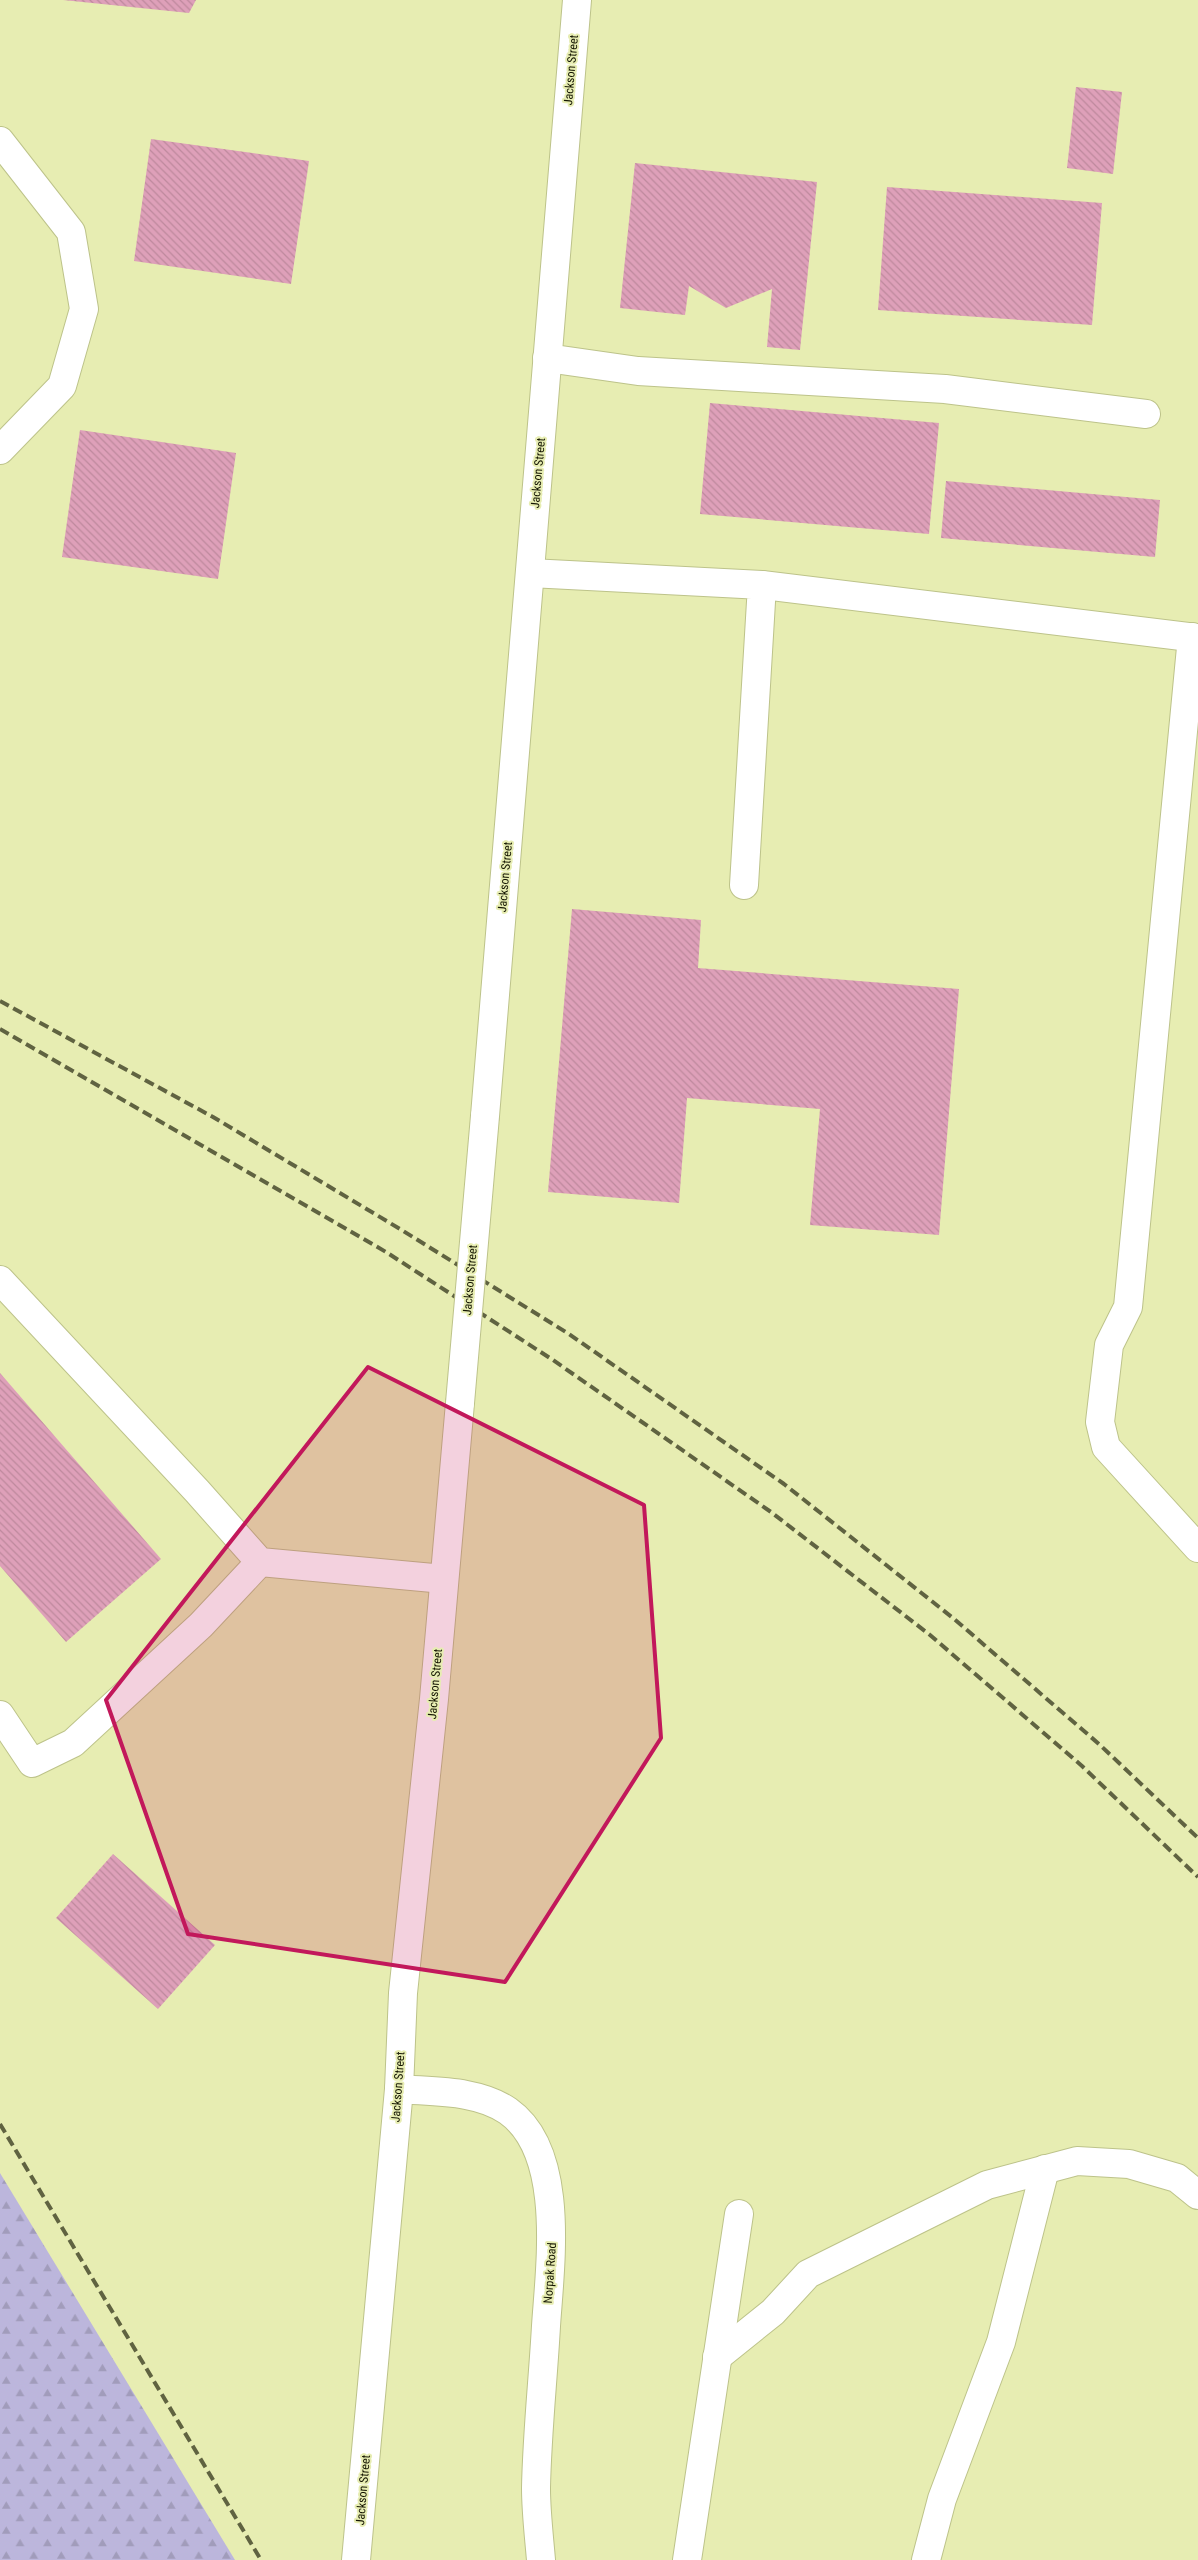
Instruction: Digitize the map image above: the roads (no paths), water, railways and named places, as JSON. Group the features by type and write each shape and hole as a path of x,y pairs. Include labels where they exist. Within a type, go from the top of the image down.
{"street":[{"name":"Jackson Street","path":"356,2560 399,2089 403,1993 444,1579 485,1116 577,0"},
{"path":"0,142 71,232 84,310 62,386 0,450"},
{"path":"547,358 638,371 945,389 1146,414"},
{"path":"530,572 762,585 1195,638 1128,1307 1109,1345 1100,1422 1106,1447 1198,1548"},
{"path":"744,885 762,585"},
{"path":"0,1280 197,1491 260,1562 444,1579"},
{"path":"0,1715 32,1762 73,1743 201,1625 260,1562"},
{"name":"Norpak Road","path":"399,2089 482,2097 509,2112 527,2130 540,2156 547,2182 552,2237 536,2489 541,2560"},
{"path":"717,2357 773,2312 808,2274 987,2185 1077,2161 1129,2164 1177,2178 1198,2195"},
{"path":"926,2560 942,2499 1001,2342 1045,2169"},
{"path":"687,2560 739,2214"}],"railway":[{"path":"0,1001 213,1117 400,1229 569,1334 784,1484 953,1618 1099,1744 1198,1838"},
{"path":"0,1029 386,1252 553,1360 771,1512 930,1635 1082,1766 1198,1877"},
{"path":"0,2124 261,2560"}]}
